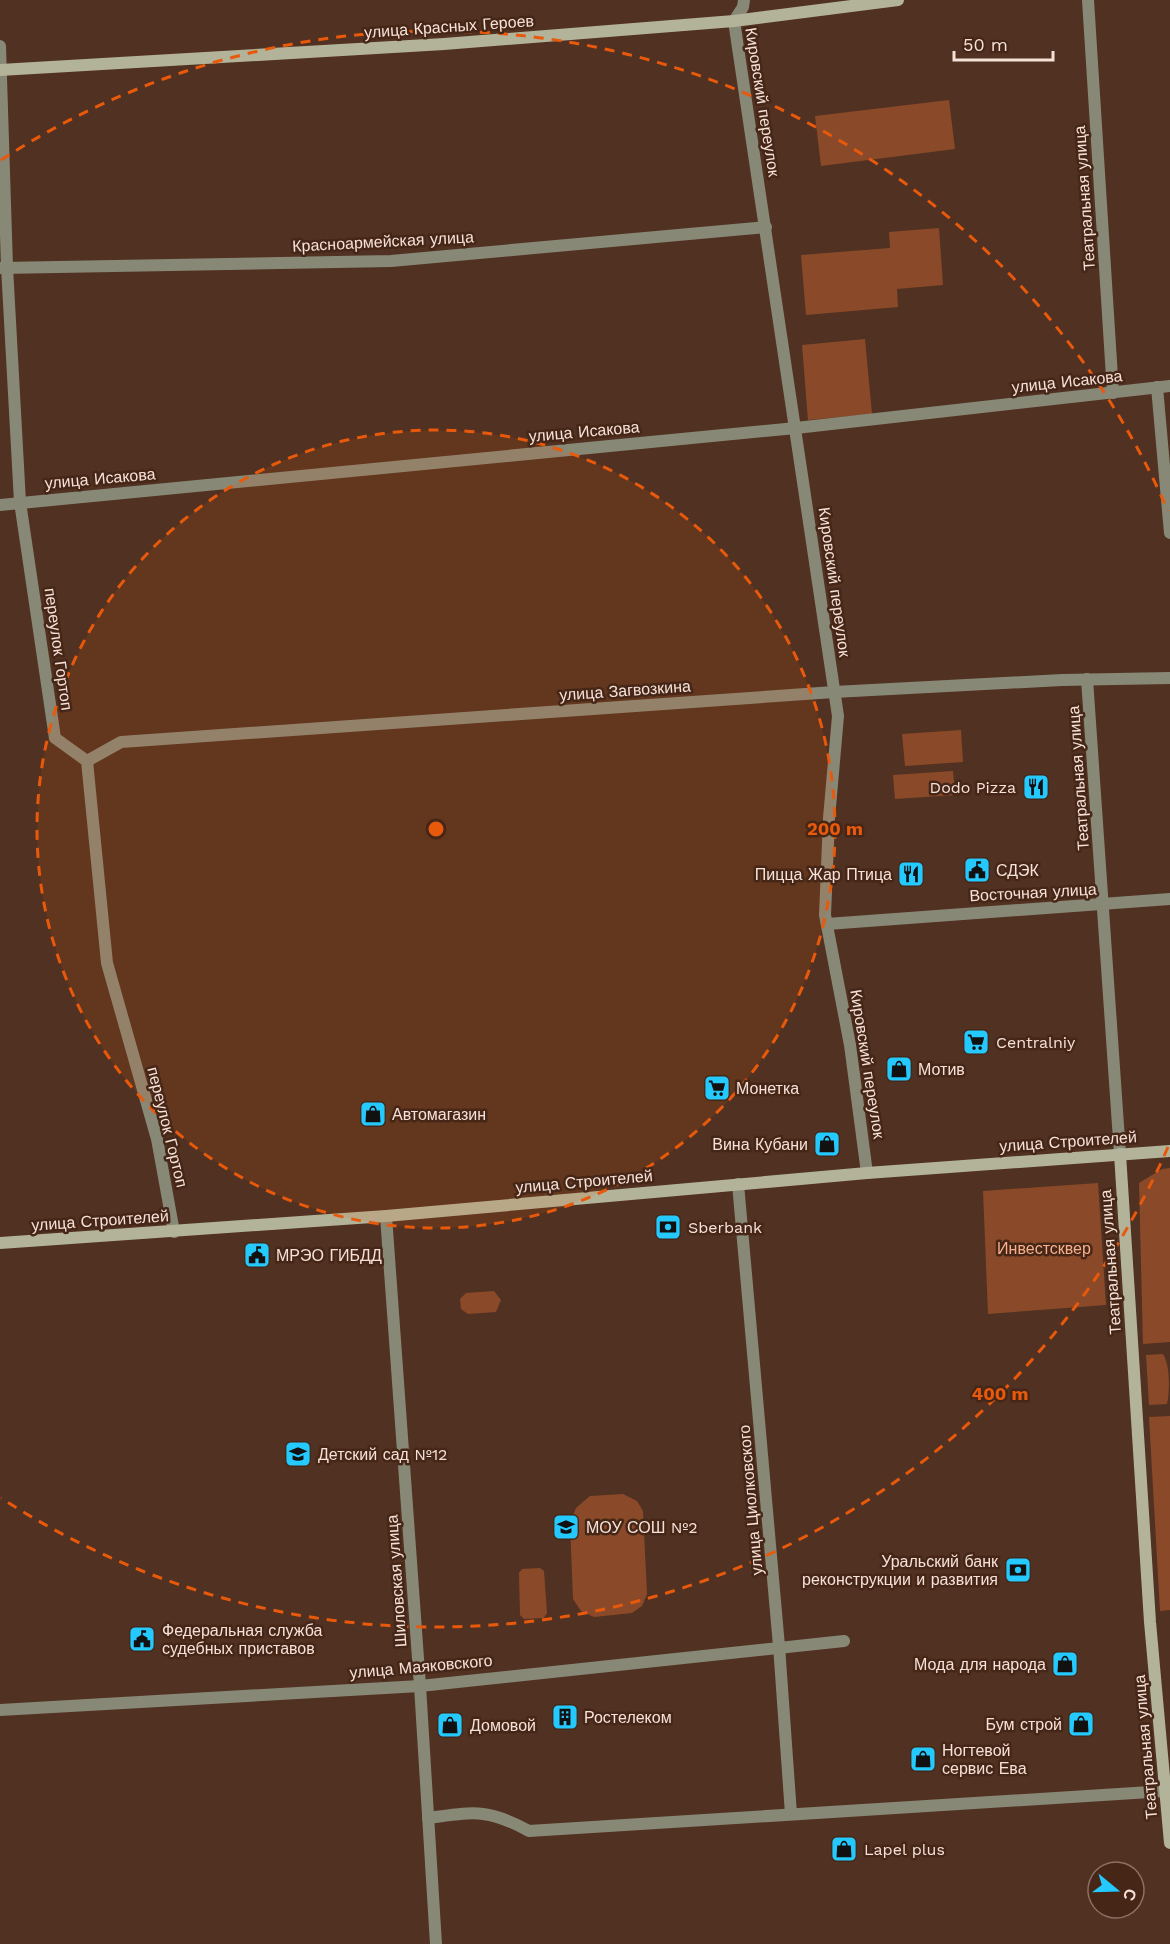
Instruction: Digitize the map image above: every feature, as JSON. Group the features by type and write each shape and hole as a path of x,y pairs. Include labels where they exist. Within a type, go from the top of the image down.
{"main road":[{"name":"улица Красных Героев","path":"1,70 444,44 734,21 898,0"},
{"name":"улица Строителей","path":"0,1243 386,1216 867,1173 1170,1151"},
{"name":"Театральная улица","path":"1120,1155 1152,1644 1170,1843"}],"street":[{"name":"Кировский переулок","path":"744,0 743,7 734,21 838,716 829,818 827,924 850,1045 867,1173"},
{"name":"Театральная улица","path":"1088,0 1113,393"},
{"name":"переулок Гортоп","path":"0,46 3,268 20,502 55,738 87,761 107,963 157,1139 174,1232"},
{"name":"Красноармейская улица","path":"3,268 391,261 766,227"},
{"name":"улица Исакова","path":"0,505 796,428 1170,386"},
{"path":"1157,387 1170,532"},
{"name":"улица Загвозкина","path":"87,761 121,742 834,692 1086,679 1170,678"},
{"name":"Театральная улица","path":"1086,679 1104,904 1120,1155"},
{"name":"Восточная улица","path":"827,924 1170,899"},
{"name":"улица Циолковского","path":"738,1184 779,1646 791,1814"},
{"name":"Шиловская улица","path":"386,1216 436,1944"},
{"name":"улица Маяковского","path":"0,1710 420,1686 779,1646 844,1641"},
{"path":"428,1818 478,1811 504,1817 529,1831 1166,1791"}],"green space":[{"path":"949,100 955,149 821,166 815,116"},
{"path":"939,228 943,285 897,289 898,307 806,315 801,255 890,248 889,232"},
{"path":"865,339 872,414 808,420 802,345"},
{"path":"961,730 963,762 905,766 902,734"},
{"path":"953,771 955,795 895,799 893,775"},
{"path":"1170,1168 1170,1342 1143,1344 1139,1183 1162,1169"},
{"name":"Инвестсквер","path":"1098,1183 1106,1305 988,1314 983,1191"},
{"path":"494,1291 501,1300 496,1312 468,1314 461,1309 460,1299 466,1293"},
{"path":"1163,1354 1169,1378 1167,1404 1149,1405 1146,1355"},
{"path":"1170,1416 1170,1610 1160,1611 1149,1417"},
{"path":"623,1494 637,1501 643,1511 647,1594 642,1606 632,1613 594,1617 581,1611 573,1599 570,1523 576,1508 590,1496"},
{"path":"540,1568 544,1571 547,1613 544,1618 524,1619 520,1615 519,1573 522,1569"}],"place":[{"name":"Dodo Pizza","path":"1036,787"},
{"name":"СДЭК","path":"977,870"},
{"name":"Пицца Жар Птица","path":"911,874"},
{"name":"Centralniy","path":"976,1042"},
{"name":"Мотив","path":"899,1069"},
{"name":"Монетка","path":"717,1088"},
{"name":"Автомагазин","path":"373,1114"},
{"name":"Вина Кубани","path":"827,1144"},
{"name":"Sberbank","path":"668,1227"},
{"name":"МРЭО ГИБДД","path":"257,1255"},
{"name":"Детский сад №12","path":"298,1454"},
{"name":"МОУ СОШ №2","path":"566,1527"},
{"name":"Уральский банк реконструкции и развития","path":"1018,1570"},
{"name":"Федеральная служба судебных приставов","path":"142,1639"},
{"name":"Мода для народа","path":"1065,1664"},
{"name":"Ростелеком","path":"565,1717"},
{"name":"Бум строй","path":"1081,1724"},
{"name":"Домовой","path":"450,1725"},
{"name":"Ногтевой сервис Ева","path":"923,1759"},
{"name":"Lapel plus","path":"844,1849"}]}
